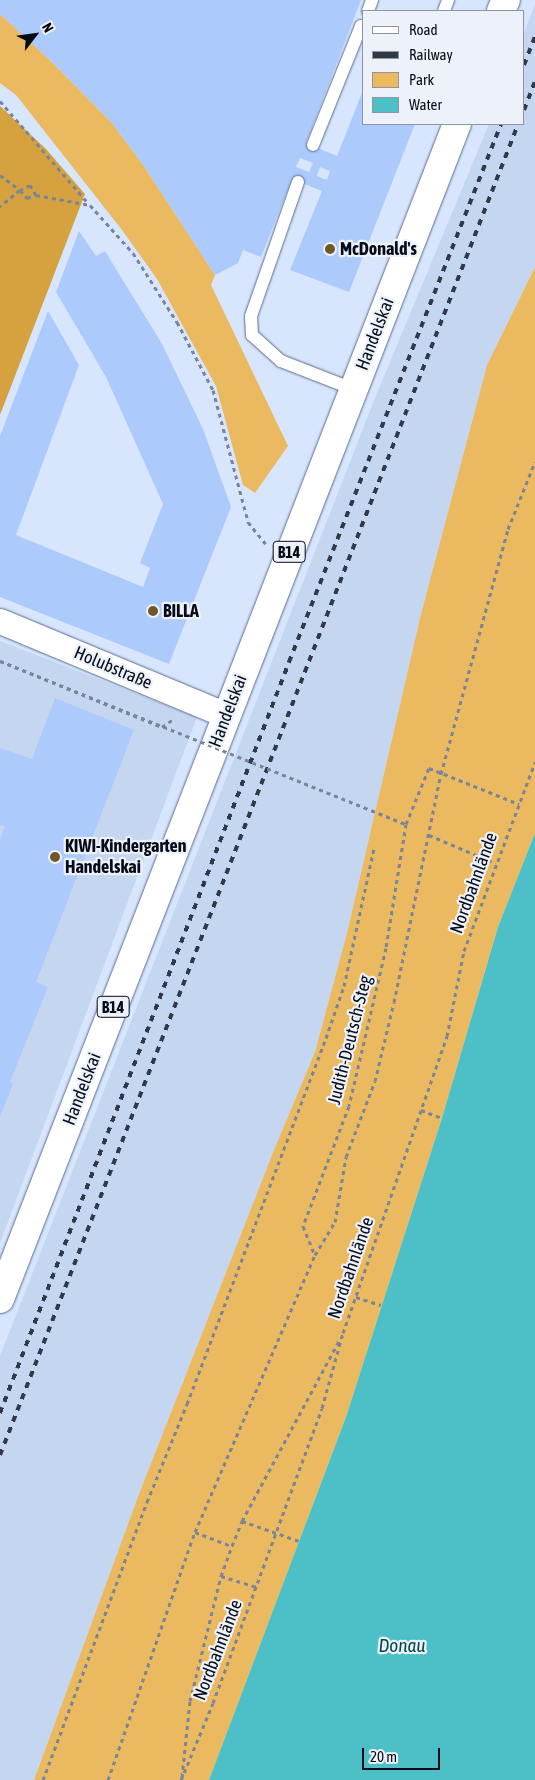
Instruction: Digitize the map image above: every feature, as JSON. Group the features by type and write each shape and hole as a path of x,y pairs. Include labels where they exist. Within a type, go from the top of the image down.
{"main road":[{"name":"Handelskai","path":"0,1298 457,125"}],"street":[{"name":"Holubstraße","path":"0,621 226,716"}],"lane":[{"path":"313,145 362,27"},
{"path":"298,182 251,316 252,335 281,361 353,389"}],"path":[{"path":"0,101 7,106 133,253 177,322 213,390 234,461 248,522 284,566"},
{"path":"0,175 20,190 27,198 36,195 90,205"},
{"path":"0,206 20,190 30,185 36,195"},
{"path":"108,1780 195,1532 315,1255 335,1222 346,1157 375,1081 394,1002 441,774 508,529 535,462"},
{"path":"0,661 406,824"},
{"name":"Nordbahnlände","path":"181,1780 257,1587 275,1533 322,1408 343,1333 448,1036 464,951 495,863 535,762"},
{"name":"Judith-Deutsch-Steg","path":"315,1255 303,1226 349,1106 386,948 406,824 429,768 441,774"},
{"path":"441,774 519,804"},
{"path":"429,835 495,863"},
{"path":"43,1780 146,1502 187,1404 335,1012 344,986 374,848"},
{"path":"422,1110 442,1118"},
{"path":"356,1297 380,1305"},
{"path":"181,1780 190,1700 221,1576 242,1521 304,1402 343,1333"},
{"path":"242,1521 299,1541"},
{"path":"195,1532 232,1546"},
{"path":"221,1576 257,1587"}],"shaded area":[{"path":"535,4 535,267 487,365 421,614 348,929 315,1052 274,1150 139,1494 34,1780 0,1780 0,1356 375,398 489,125 525,125 525,30"},
{"path":"0,106 46,149 85,194 0,415"},
{"path":"0,641 197,717 0,1243"}],"green space":[{"path":"0,14 52,62 112,123 144,166 215,275 211,285 288,446 255,493 243,485 216,386 157,279 122,230 16,95 0,83"},
{"path":"535,267 535,833 498,927 442,1118 346,1417 209,1780 34,1780 139,1494 274,1150 315,1052 348,929 421,614 487,365"}],"water":[{"name":"Donau","path":"535,833 535,1780 209,1780 346,1417 442,1118 498,927"}],"building":[{"path":"0,0 361,0 306,143 337,156 362,93 362,125 415,125 349,292 290,270 322,191 292,179 261,257 243,250 238,263 215,275 144,166 112,123 52,62 0,14","holes":["300,158 313,163 309,172 296,167","320,167 330,171 327,180 317,176"]},
{"path":"79,231 96,256 105,251 162,344 203,429 231,507 169,664 0,597 0,436 48,311 79,365 16,535 143,587 150,568 140,563 163,504 106,377 56,292"},
{"path":"55,698 134,730 36,982 48,987 10,1082 13,1084 0,1117 0,839 5,826 0,825 0,748 32,759"}],"railway":[{"path":"525,62 535,37"},
{"path":"525,107 535,82"},
{"path":"0,1413 289,662 501,125"},
{"path":"0,1455 518,125"}],"place":[{"name":"McDonald's","path":"330,249"},
{"name":"BILLA","path":"153,611"},
{"name":"KIWI-Kindergarten Handelskai","path":"55,857"}]}
